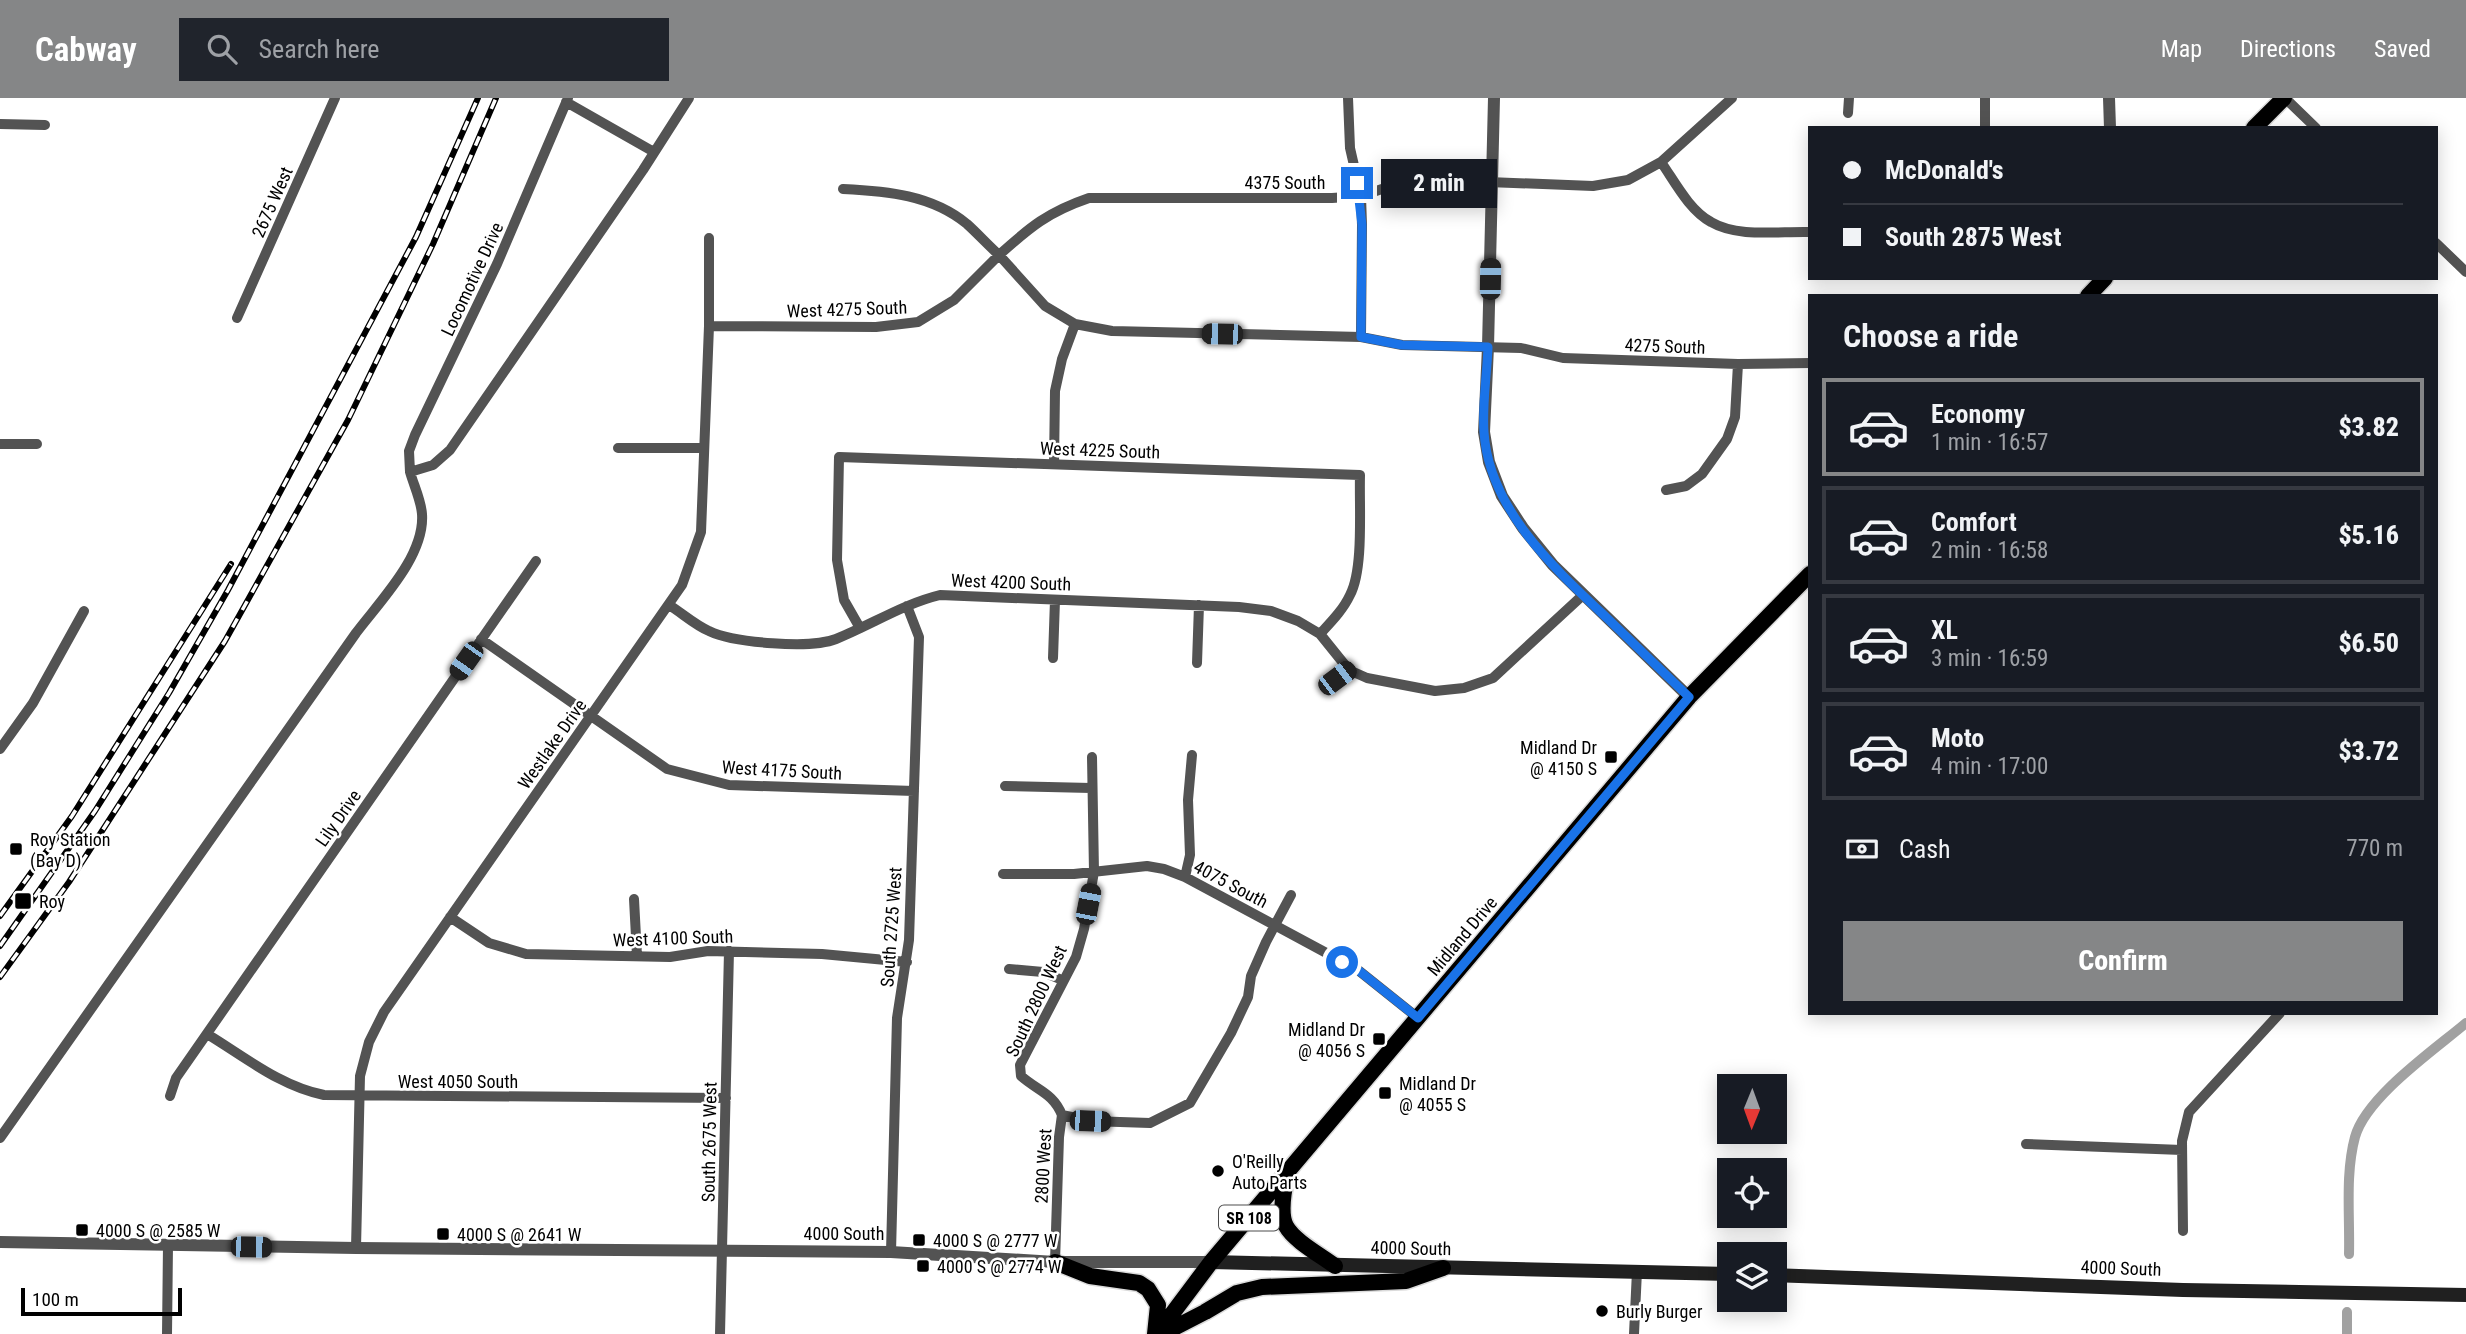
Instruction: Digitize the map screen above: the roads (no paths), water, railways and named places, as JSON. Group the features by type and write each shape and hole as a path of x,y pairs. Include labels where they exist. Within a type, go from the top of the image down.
{"main road":[{"path":"2256,126 2284,98"},
{"path":"2090,294 2103,280"},
{"name":"Midland Drive","path":"1158,1334 1211,1262 1689,697 1808,576"},
{"path":"1287,1173 1283,1199 1286,1226 1304,1245 1335,1266"},
{"path":"1055,1262 1090,1276 1139,1283 1149,1289 1158,1305 1158,1334 1205,1312 1237,1293 1262,1287 1406,1281 1443,1268"},
{"name":"4000 South","path":"1211,1262 1717,1274"},
{"name":"4000 South","path":"1787,1275 2183,1290 2466,1295"}],"street":[{"name":"2675 West","path":"237,318 335,98"},
{"path":"0,1138 356,633 410,561 418,545 422,527 422,512 411,472 433,465 450,450 689,98"},
{"path":"1348,98 1350,148 1360,196 1362,225 1361,337"},
{"path":"1494,98 1484,432 1489,462 1502,496 1522,528 1553,565 1689,697"},
{"name":"4375 South","path":"999,255 1030,226 1060,208 1089,198 1360,196 1412,179 1593,186 1628,180 1661,162 1732,98"},
{"path":"1848,113 1849,98"},
{"path":"1985,98 1985,126"},
{"path":"2109,98 2110,126"},
{"path":"2284,98 2314,126"},
{"path":"567,100 654,152"},
{"name":"Locomotive Drive","path":"411,472 409,451 415,435 497,264 567,100"},
{"path":"0,124 45,125"},
{"path":"1661,162 1687,201 1710,222 1739,231 1808,232"},
{"path":"843,188 888,191 929,202 966,223 1045,306 1075,324 1112,331 1361,337 1402,345 1488,347"},
{"name":"Westlake Drive","path":"356,1248 360,1076 369,1042 379,1022 450,917 669,605 682,585 701,532 709,326 709,238"},
{"path":"2438,245 2466,272"},
{"name":"West 4275 South","path":"709,326 876,327 919,322 954,300 999,255"},
{"path":"1054,464 1055,391 1062,359 1075,324"},
{"name":"4275 South","path":"1488,347 1521,348 1563,358 1738,364 1808,363"},
{"path":"1666,490 1686,486 1702,474 1727,439 1735,417 1738,364"},
{"path":"0,444 37,444"},
{"path":"618,448 704,448"},
{"name":"West 4225 South","path":"860,628 844,600 837,560 839,457 1360,475 1357,568 1352,593 1340,613 1320,634"},
{"name":"Lily Drive","path":"170,1097 176,1078 206,1034 536,561"},
{"name":"West 4200 South","path":"669,605 708,631 735,639 799,644 833,641 922,599 940,595 1199,605 1271,611 1298,621 1320,634 1349,670"},
{"path":"1337,678 1349,670 1367,678 1435,691 1464,688 1493,678 1583,595"},
{"path":"1053,658 1055,600"},
{"path":"1197,663 1199,605"},
{"name":"South 2725 West","path":"891,1252 897,1018 907,961 919,637 907,606"},
{"path":"0,749 33,703 84,611"},
{"name":"West 4175 South","path":"481,639 667,769 729,785 914,792"},
{"path":"1185,877 1190,855 1188,800 1192,755"},
{"name":"South 2800 West","path":"1062,1115 1052,1096 1033,1087 1021,1076 1020,1065 1079,948 1094,872 1092,757"},
{"path":"1006,786 1091,788"},
{"name":"4075 South","path":"1003,874 1094,872 1147,866 1164,869 1185,877 1358,970 1418,1018"},
{"path":"1062,1115 1090,1121 1150,1123 1190,1103 1231,1033 1248,997 1251,976 1291,895"},
{"path":"634,900 637,956"},
{"name":"West 4100 South","path":"450,917 489,943 526,954 670,957 708,951 729,951 822,954 907,961"},
{"name":"South 2675 West","path":"720,1334 729,951"},
{"path":"1009,969 1043,972 1062,980"},
{"path":"2183,1231 2182,1150 2189,1112 2278,1015"},
{"name":"West 4050 South","path":"206,1034 301,1091 324,1095 726,1098"},
{"name":"2800 West","path":"1055,1262 1059,1128 1062,1115"},
{"path":"2026,1144 2182,1150"},
{"name":"4000 South","path":"0,1242 891,1252 1055,1262 1211,1262"},
{"path":"167,1334 168,1245"},
{"path":"1634,1334 1637,1271"}],"waterway":[{"path":"2349,1254 2350,1166 2355,1137 2362,1122 2387,1090 2466,1023"},
{"path":"2347,1312 2347,1334"}],"railway":[{"path":"0,946 95,811 169,693 228,590 416,237 478,98"},
{"path":"0,977 69,882 225,641 348,420 433,244 496,98"},
{"path":"0,916 72,816 231,564"}],"place":[{"name":"Midland Dr @ 4150 S","path":"1611,757"},
{"name":"Roy Station (Bay D)","path":"16,849"},
{"name":"Roy","path":"23,901"},
{"name":"Midland Dr @ 4056 S","path":"1379,1039"},
{"name":"Midland Dr @ 4055 S","path":"1385,1093"},
{"name":"O'Reilly Auto Parts","path":"1218,1171"},
{"name":"4000 S @ 2585 W","path":"82,1230"},
{"name":"4000 S @ 2641 W","path":"443,1234"},
{"name":"4000 S @ 2777 W","path":"919,1240"},
{"name":"4000 S @ 2774 W","path":"923,1266"},
{"name":"Burly Burger","path":"1602,1311"}]}
